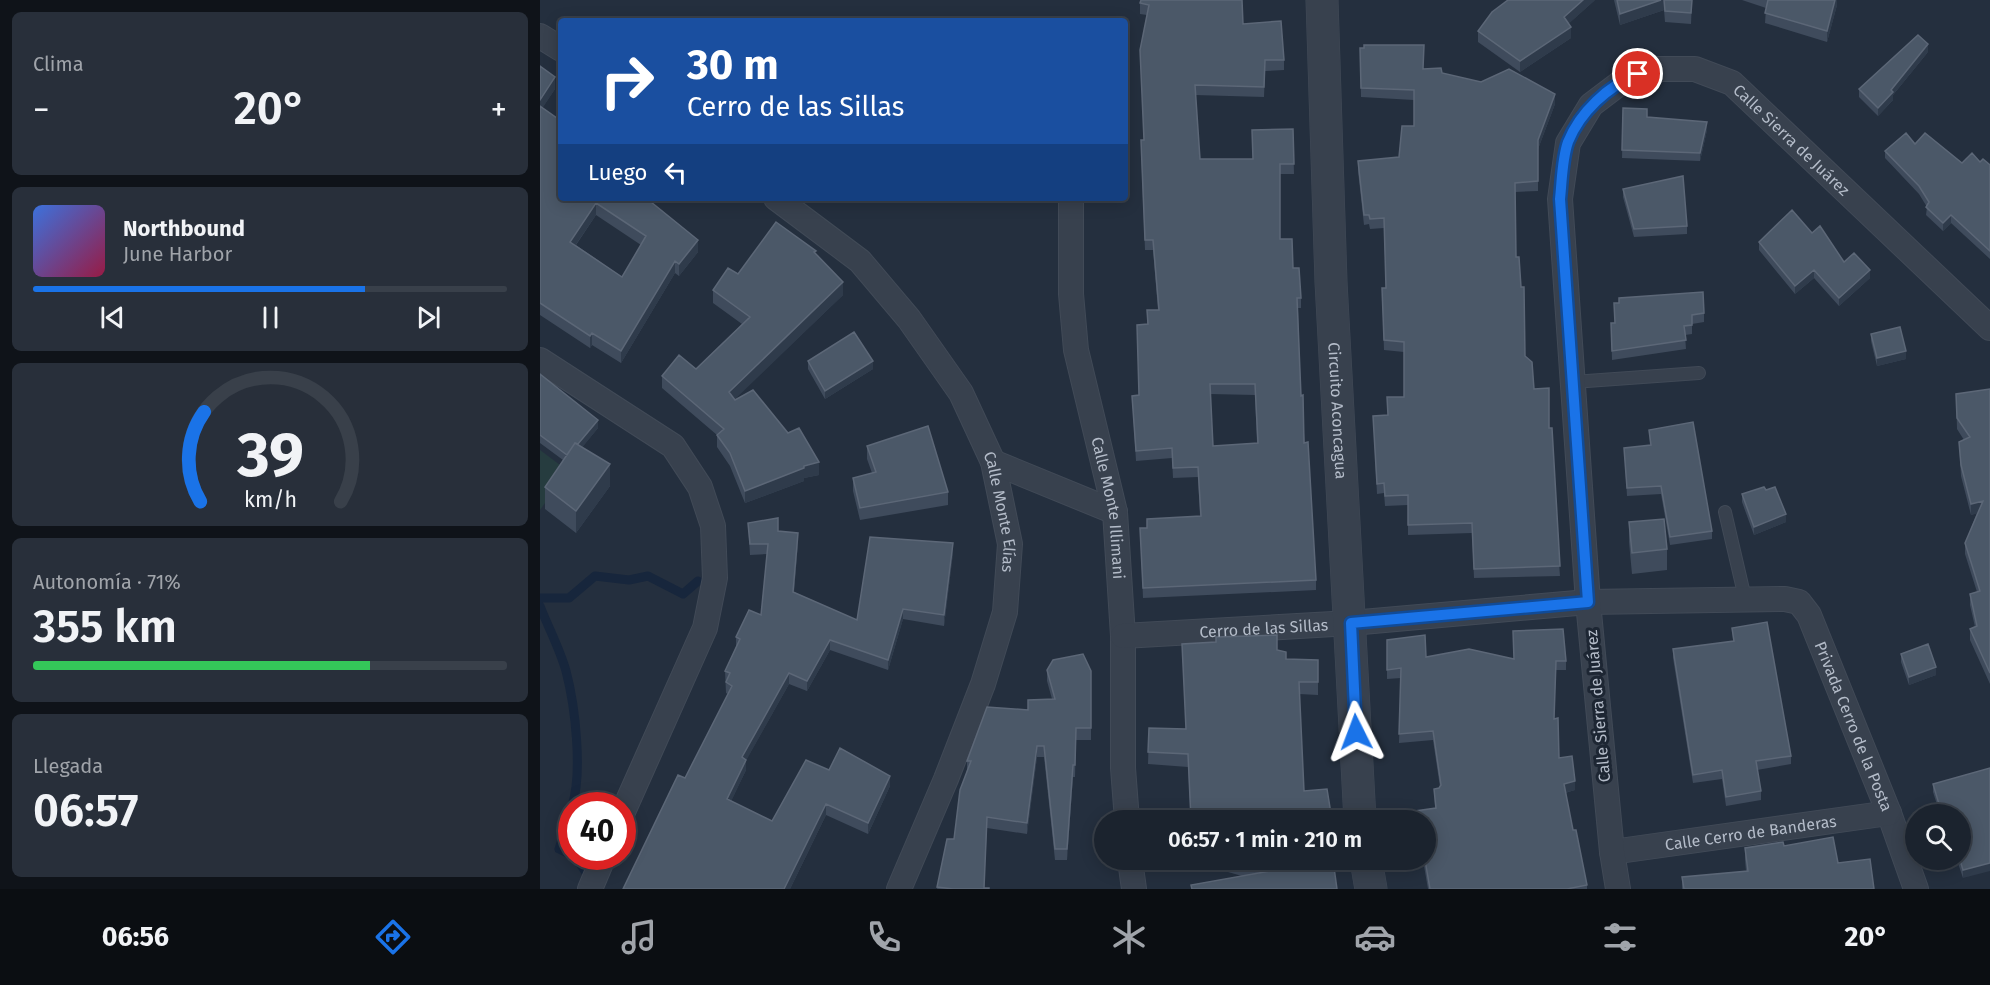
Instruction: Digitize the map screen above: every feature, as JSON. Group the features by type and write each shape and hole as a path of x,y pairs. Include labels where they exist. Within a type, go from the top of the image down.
{"street":[{"name":"Circuito Aconcagua","path":"1322,0 1331,282 1360,810"},
{"path":"540,36 558,47"},
{"name":"Calle Sierra de Juárez","path":"1618,889 1612,852 1588,602 1560,199 1568,143 1592,105 1624,80 1652,69 1695,69 1732,83 1990,328"},
{"name":"Calle Monte Elías","path":"780,201 860,261 909,319 961,393 993,462 1010,544 1005,612 982,684 902,886"},
{"name":"Calle Monte Illimani","path":"1071,201 1071,294 1076,350 1115,512 1123,636 1123,768 1126,810"},
{"path":"540,360 673,446 700,487 713,526 715,578 705,628 632,792"},
{"path":"993,462 1115,512"},
{"name":"Cerro de las Sillas","path":"1123,636 1351,623 1588,602 1744,598 1785,599 1799,602"},
{"name":"Privada Cerro de la Posta","path":"1799,602 1809,615 1889,813 1916,889"},
{"name":"Calle Cerro de Banderas","path":"1612,852 1889,813"},
{"path":"590,889 598,870"},
{"path":"1131,870 1134,889"},
{"path":"1368,870 1371,889"}],"lane":[{"path":"1573,382 1699,373"},
{"path":"1725,512 1744,598"}],"green space":[{"path":"540,450 568,471 540,510"}],"building":[{"path":"1141,0 1242,0 1243,24 1281,21 1284,60 1265,60 1264,87 1195,85 1200,159 1253,159 1252,130 1293,129 1294,164 1280,164 1280,239 1292,239 1293,268 1299,268 1301,298 1297,298 1301,396 1303,395 1304,443 1308,442 1316,580 1143,588 1140,528 1147,528 1147,519 1201,516 1198,467 1173,468 1172,448 1136,451 1132,396 1139,395 1137,325 1148,324 1147,310 1159,310 1153,240 1145,240 1140,50 1149,5 1140,3","holes":["1210,384 1255,384 1258,443 1213,446"]},
{"path":"1508,0 1583,0 1564,17 1571,27 1520,61 1478,31 1492,12"},
{"path":"1617,0 1661,0 1620,14"},
{"path":"1664,0 1692,0 1691,13 1665,11"},
{"path":"1768,0 1835,0 1827,31 1765,13"},
{"path":"1918,35 1928,44 1891,90 1893,92 1878,108 1859,89"},
{"path":"1364,45 1424,45 1423,69 1441,68 1442,73 1481,82 1509,69 1555,94 1538,140 1538,181 1515,183 1516,257 1519,257 1521,287 1524,287 1525,356 1532,362 1534,389 1549,388 1549,428 1552,428 1560,566 1474,569 1472,523 1408,525 1408,495 1385,496 1384,483 1377,484 1373,416 1388,415 1387,397 1404,397 1404,342 1384,340 1382,288 1386,288 1384,218 1370,219 1369,215 1364,215 1358,161 1399,157 1402,126 1414,126 1414,90 1361,88 1360,48 1364,48"},
{"path":"540,66 555,77 540,100"},
{"path":"540,106 558,119 558,201 650,201 698,240 679,264 675,261 621,351 592,333 590,336 540,303","holes":["596,203 646,236 622,277 570,242"]},
{"path":"1623,108 1647,109 1647,117 1707,122 1700,153 1622,150"},
{"path":"1906,133 1915,144 1925,133 1962,163 1972,153 1980,162 1983,159 1990,165 1990,251 1951,215 1943,223 1926,207 1929,202 1919,186 1885,151"},
{"path":"1683,176 1687,226 1634,229 1623,189"},
{"path":"1792,210 1812,233 1820,226 1844,262 1854,253 1870,270 1839,298 1814,270 1795,286 1759,242"},
{"path":"776,222 816,251 814,252 843,282 729,392 735,400 753,390 788,433 799,428 819,462 745,491 730,453 717,435 724,429 662,376 679,355 696,369 750,317 713,290 728,268 738,274"},
{"path":"1703,292 1704,313 1692,315 1692,325 1684,326 1686,340 1612,351 1611,323 1615,323 1614,303 1619,303 1619,298"},
{"path":"1900,327 1906,351 1877,358 1871,334"},
{"path":"854,332 873,361 825,391 808,361"},
{"path":"540,374 598,420 578,444 575,443 567,455 540,435"},
{"path":"1990,389 1990,673 1970,629 1977,626 1970,594 1980,591 1965,543 1983,501 1971,504 1961,465 1959,442 1970,437 1957,418 1956,394"},
{"path":"1693,422 1712,531 1670,537 1661,486 1627,488 1624,448 1651,445 1649,430"},
{"path":"928,426 948,492 860,508 853,478 876,472 867,446"},
{"path":"575,443 610,464 576,511 545,487"},
{"path":"1764,487 1766,490 1775,487 1786,514 1754,527 1742,494"},
{"path":"778,518 778,531 798,533 793,592 857,620 870,537 953,543 944,615 903,609 888,660 830,640 807,681 789,673 742,757 746,760 727,799 772,821 806,760 829,770 840,748 890,776 868,823 826,804 784,889 623,889 632,870 636,870 636,862 678,775 685,778 732,686 726,682 730,673 725,671 740,639 736,637 749,610 761,615 768,544 750,544 748,523"},
{"path":"1664,519 1667,549 1632,553 1629,522"},
{"path":"1767,622 1791,756 1756,761 1761,791 1726,797 1722,770 1693,775 1673,649 1734,641 1732,628"},
{"path":"1563,629 1566,661 1556,661 1554,719 1558,718 1559,758 1572,756 1575,781 1564,784 1587,885 1567,889 1430,889 1427,870 1436,870 1436,810 1422,810 1436,808 1434,789 1441,785 1433,731 1399,734 1401,668 1387,670 1387,640 1425,635 1426,657 1469,649 1514,659 1513,631"},
{"path":"1277,635 1277,650 1286,652 1286,659 1318,660 1318,682 1299,682 1304,791 1327,789 1330,810 1191,810 1188,754 1148,752 1149,728 1186,729 1182,644 1216,642 1216,637"},
{"path":"1928,644 1936,667 1909,677 1901,654"},
{"path":"1083,654 1091,671 1091,728 1076,728 1067,849 1055,849 1044,746 1037,746 1027,823 987,817 984,888 989,889 937,887 947,839 954,839 960,790 971,761 967,761 987,707 1028,710 1028,700 1055,699 1047,670 1053,660"},
{"path":"1990,768 1990,863 1971,868 1971,804 1939,804 1933,784"},
{"path":"1833,837 1838,863 1870,859 1874,889 1684,889 1682,877 1748,871 1745,848 1783,842 1784,846"},
{"path":"1266,870 1334,870 1337,889 1192,889 1191,885 1270,871"}],"waterway":[{"path":"540,598 569,598 595,576 629,580 648,576 683,594 698,581"},
{"path":"540,606 557,646 569,685 576,738 575,792"}],"route":[{"path":"1356,732 1351,623 1588,602 1560,199 1568,143 1592,105 1624,80 1638,74"}]}
